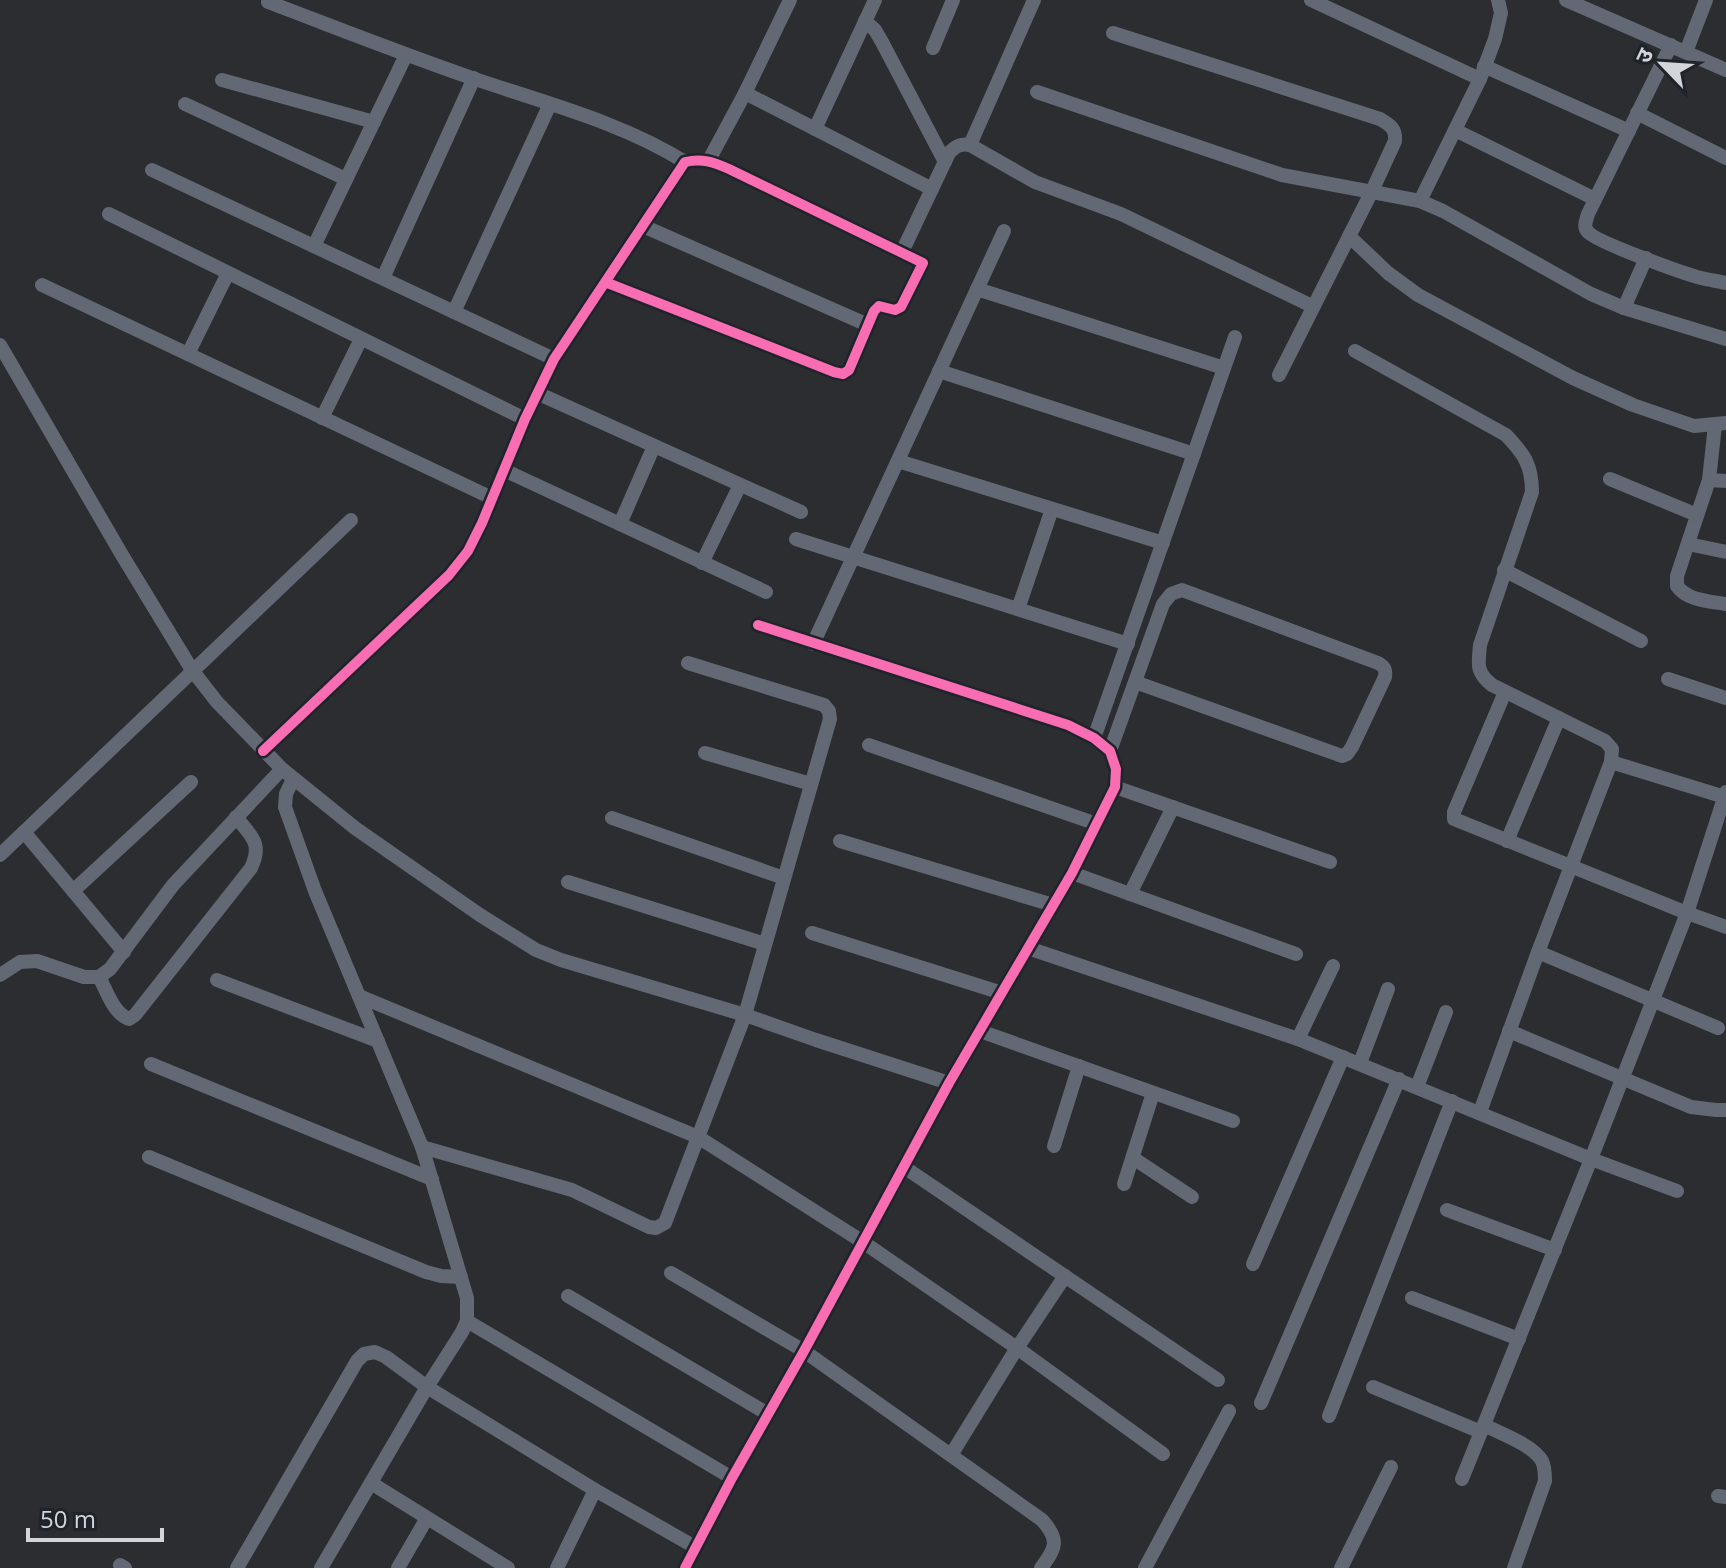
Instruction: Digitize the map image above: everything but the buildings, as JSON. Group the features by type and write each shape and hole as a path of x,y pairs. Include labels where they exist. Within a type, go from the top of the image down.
{"street":[{"path":"709,160 790,0"},
{"path":"815,129 875,0"},
{"path":"933,48 953,0"},
{"path":"970,145 1034,0"},
{"path":"1311,0 1629,131"},
{"path":"1420,201 1482,73 1501,13 1498,0"},
{"path":"1566,0 1726,70"},
{"path":"1686,52 1706,0"},
{"path":"268,2 406,55 640,137 685,162"},
{"path":"865,21 882,42 945,162"},
{"path":"1113,33 1380,119 1396,132 1395,141 1372,191 1279,375"},
{"path":"1671,45 1585,225 1587,232 1594,237 1700,278 1726,283"},
{"path":"314,246 406,55"},
{"path":"383,278 474,78"},
{"path":"222,80 374,122"},
{"path":"1037,92 1282,175 1420,201 1591,294 1624,308 1726,339"},
{"path":"745,93 932,189"},
{"path":"185,104 346,179"},
{"path":"454,312 550,104"},
{"path":"1637,113 1726,158"},
{"path":"1455,130 1595,199"},
{"path":"902,252 949,153 963,144 1035,182 1121,214 1312,306"},
{"path":"263,751 449,575 468,551 554,359 605,282 643,226 685,162 709,160 923,263 901,307 895,310 879,306 874,311 849,370 843,374 605,282"},
{"path":"152,170 554,359"},
{"path":"109,214 525,419"},
{"path":"643,226 868,325"},
{"path":"813,644 1004,231"},
{"path":"1349,236 1388,273 1418,295 1573,378 1633,405 1694,426 1720,424 1709,480 1677,576 1677,586 1682,593 1695,598 1726,604"},
{"path":"1624,308 1646,258"},
{"path":"188,354 228,273"},
{"path":"42,285 492,498"},
{"path":"977,289 1224,368"},
{"path":"1094,738 1235,337"},
{"path":"322,418 361,339"},
{"path":"0,345 192,670 263,751 355,828 536,950 949,1083"},
{"path":"1355,351 1506,435 1523,453 1532,475 1532,492 1480,645 1478,664 1482,677 1492,685 1605,741 1612,749 1611,762 1480,1112"},
{"path":"939,371 1194,454"},
{"path":"537,393 801,512"},
{"path":"620,524 654,446"},
{"path":"898,461 1163,543"},
{"path":"504,470 766,592"},
{"path":"1610,479 1697,515"},
{"path":"1709,480 1726,481"},
{"path":"702,563 740,485"},
{"path":"1018,609 1052,509"},
{"path":"0,855 351,520"},
{"path":"796,539 1128,644"},
{"path":"1688,544 1726,552"},
{"path":"1504,570 1641,641"},
{"path":"1110,751 1163,604 1171,594 1182,590 1378,663 1386,671 1352,747 1342,756 1135,682"},
{"path":"685,1568 949,1083 1072,873 1115,787 1116,769 1110,751 1094,738 1068,725 758,625"},
{"path":"422,1147 572,1190 649,1227 656,1228 665,1223 745,1015 830,719 824,705 688,663"},
{"path":"1668,679 1726,698"},
{"path":"1505,692 1454,812 1454,819 1726,927"},
{"path":"1507,841 1559,718"},
{"path":"869,745 1097,824"},
{"path":"705,753 811,784"},
{"path":"1462,1479 1654,1001 1687,913 1725,795 1611,762"},
{"path":"0,975 20,962 37,961 84,977 99,977 124,952 173,885 236,817 288,774"},
{"path":"288,774 285,807 315,891 422,1147 467,1298 467,1321 321,1568"},
{"path":"73,891 191,782"},
{"path":"1115,787 1330,862"},
{"path":"1130,894 1173,807"},
{"path":"99,977 118,1012 129,1019 135,1015 257,857 254,840 236,817"},
{"path":"612,818 784,878"},
{"path":"24,832 124,952"},
{"path":"840,841 1053,905"},
{"path":"1072,873 1296,954"},
{"path":"568,882 765,944"},
{"path":"812,933 1002,993"},
{"path":"1028,948 1298,1039 1677,1191"},
{"path":"1538,952 1718,1028"},
{"path":"1298,1039 1333,966"},
{"path":"217,980 378,1041"},
{"path":"1360,1063 1388,989"},
{"path":"359,996 698,1137 863,1242 1163,1454"},
{"path":"1417,1087 1446,1012"},
{"path":"980,1031 1233,1121"},
{"path":"1509,1031 1691,1107 1726,1110"},
{"path":"1253,1264 1343,1057"},
{"path":"151,1064 432,1179"},
{"path":"1054,1146 1079,1066"},
{"path":"1261,1403 1399,1079"},
{"path":"1124,1184 1153,1093"},
{"path":"1329,1416 1452,1101"},
{"path":"149,1157 426,1272 461,1277"},
{"path":"1133,1158 1192,1197"},
{"path":"904,1167 1218,1380"},
{"path":"1447,1210 1555,1250"},
{"path":"671,1273 804,1351 1042,1520 1053,1531 1055,1542 1041,1568"},
{"path":"951,1455 1065,1276"},
{"path":"568,1296 768,1414"},
{"path":"1412,1298 1519,1339"},
{"path":"467,1321 732,1478"},
{"path":"237,1568 357,1361 364,1354 375,1352 595,1490 695,1547"},
{"path":"1373,1387 1520,1443 1541,1461 1545,1481 1514,1568"},
{"path":"1145,1568 1229,1411"},
{"path":"1341,1568 1391,1467"},
{"path":"371,1483 427,1518 483,1561 508,1568"},
{"path":"557,1568 595,1490"},
{"path":"398,1568 427,1518"}],"cycle path":[{"path":"263,751 449,575 468,551 554,359 685,162 702,161 723,167 923,263 901,307 895,310 879,306 874,311 849,370 843,374 834,372 605,282"},
{"path":"685,1568 949,1083 1072,873 1115,787 1116,769 1110,751 1094,738 1068,725 758,625"}]}
